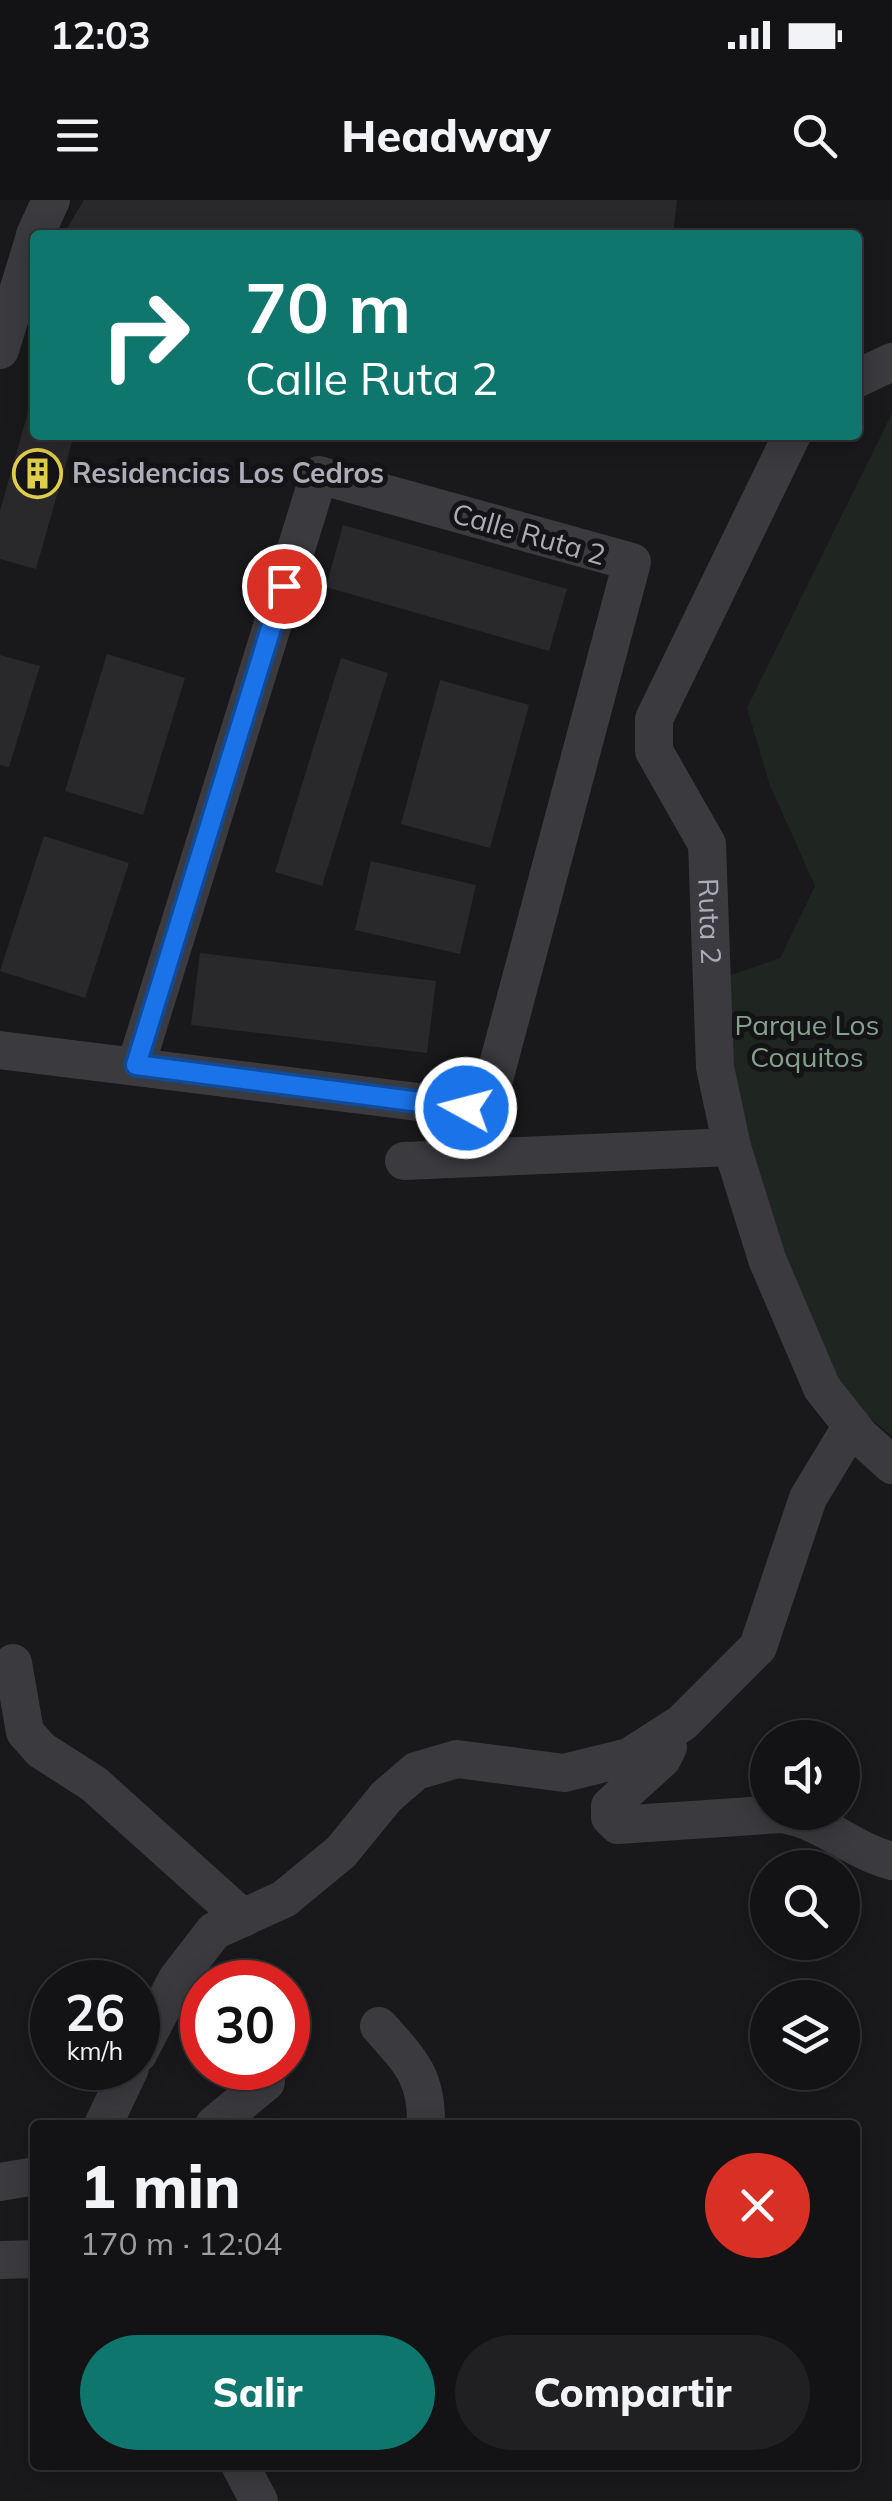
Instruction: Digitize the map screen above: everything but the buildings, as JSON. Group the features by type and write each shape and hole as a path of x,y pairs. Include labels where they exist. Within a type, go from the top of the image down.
{"street":[{"path":"38,230 51,200"},
{"path":"0,350 30,252"},
{"path":"862,376 892,362"},
{"name":"Ruta 2","path":"790,440 654,718 654,751 707,844 715,1066 732,1147 767,1259 822,1388 852,1427 892,1465"},
{"name":"Calle Ruta 2","path":"0,1050 466,1108 483,1095 495,1076 632,562 319,475 136,1065"},
{"path":"404,1162 732,1147"},
{"path":"160,2011 177,1978 214,1931 284,1899 341,1852 386,1796 416,1771 457,1759 564,1773 629,1757 682,1723 758,1647 808,1498 852,1427"},
{"path":"13,1663 25,1732 41,1750 94,1784 243,1918"},
{"path":"682,1723 662,1759 610,1806 610,1817 618,1825 781,1814 806,1818 867,1855 892,1862"},
{"path":"379,2026 417,2068 426,2100 426,2120"},
{"path":"98,2119 116,2090"},
{"path":"220,2120 256,2090"},
{"path":"0,2182 30,2177"},
{"path":"0,2260 30,2260"},
{"path":"243,2470 259,2501"}],"green space":[{"name":"Parque Los Coquitos","path":"892,413 892,1436 836,1391 729,1104 713,981 780,958 815,886 769,783 747,708"}],"place":[{"name":"Residencias Los Cedros","path":"37,473"}],"route":[{"path":"284,586 136,1065 466,1108"}]}
